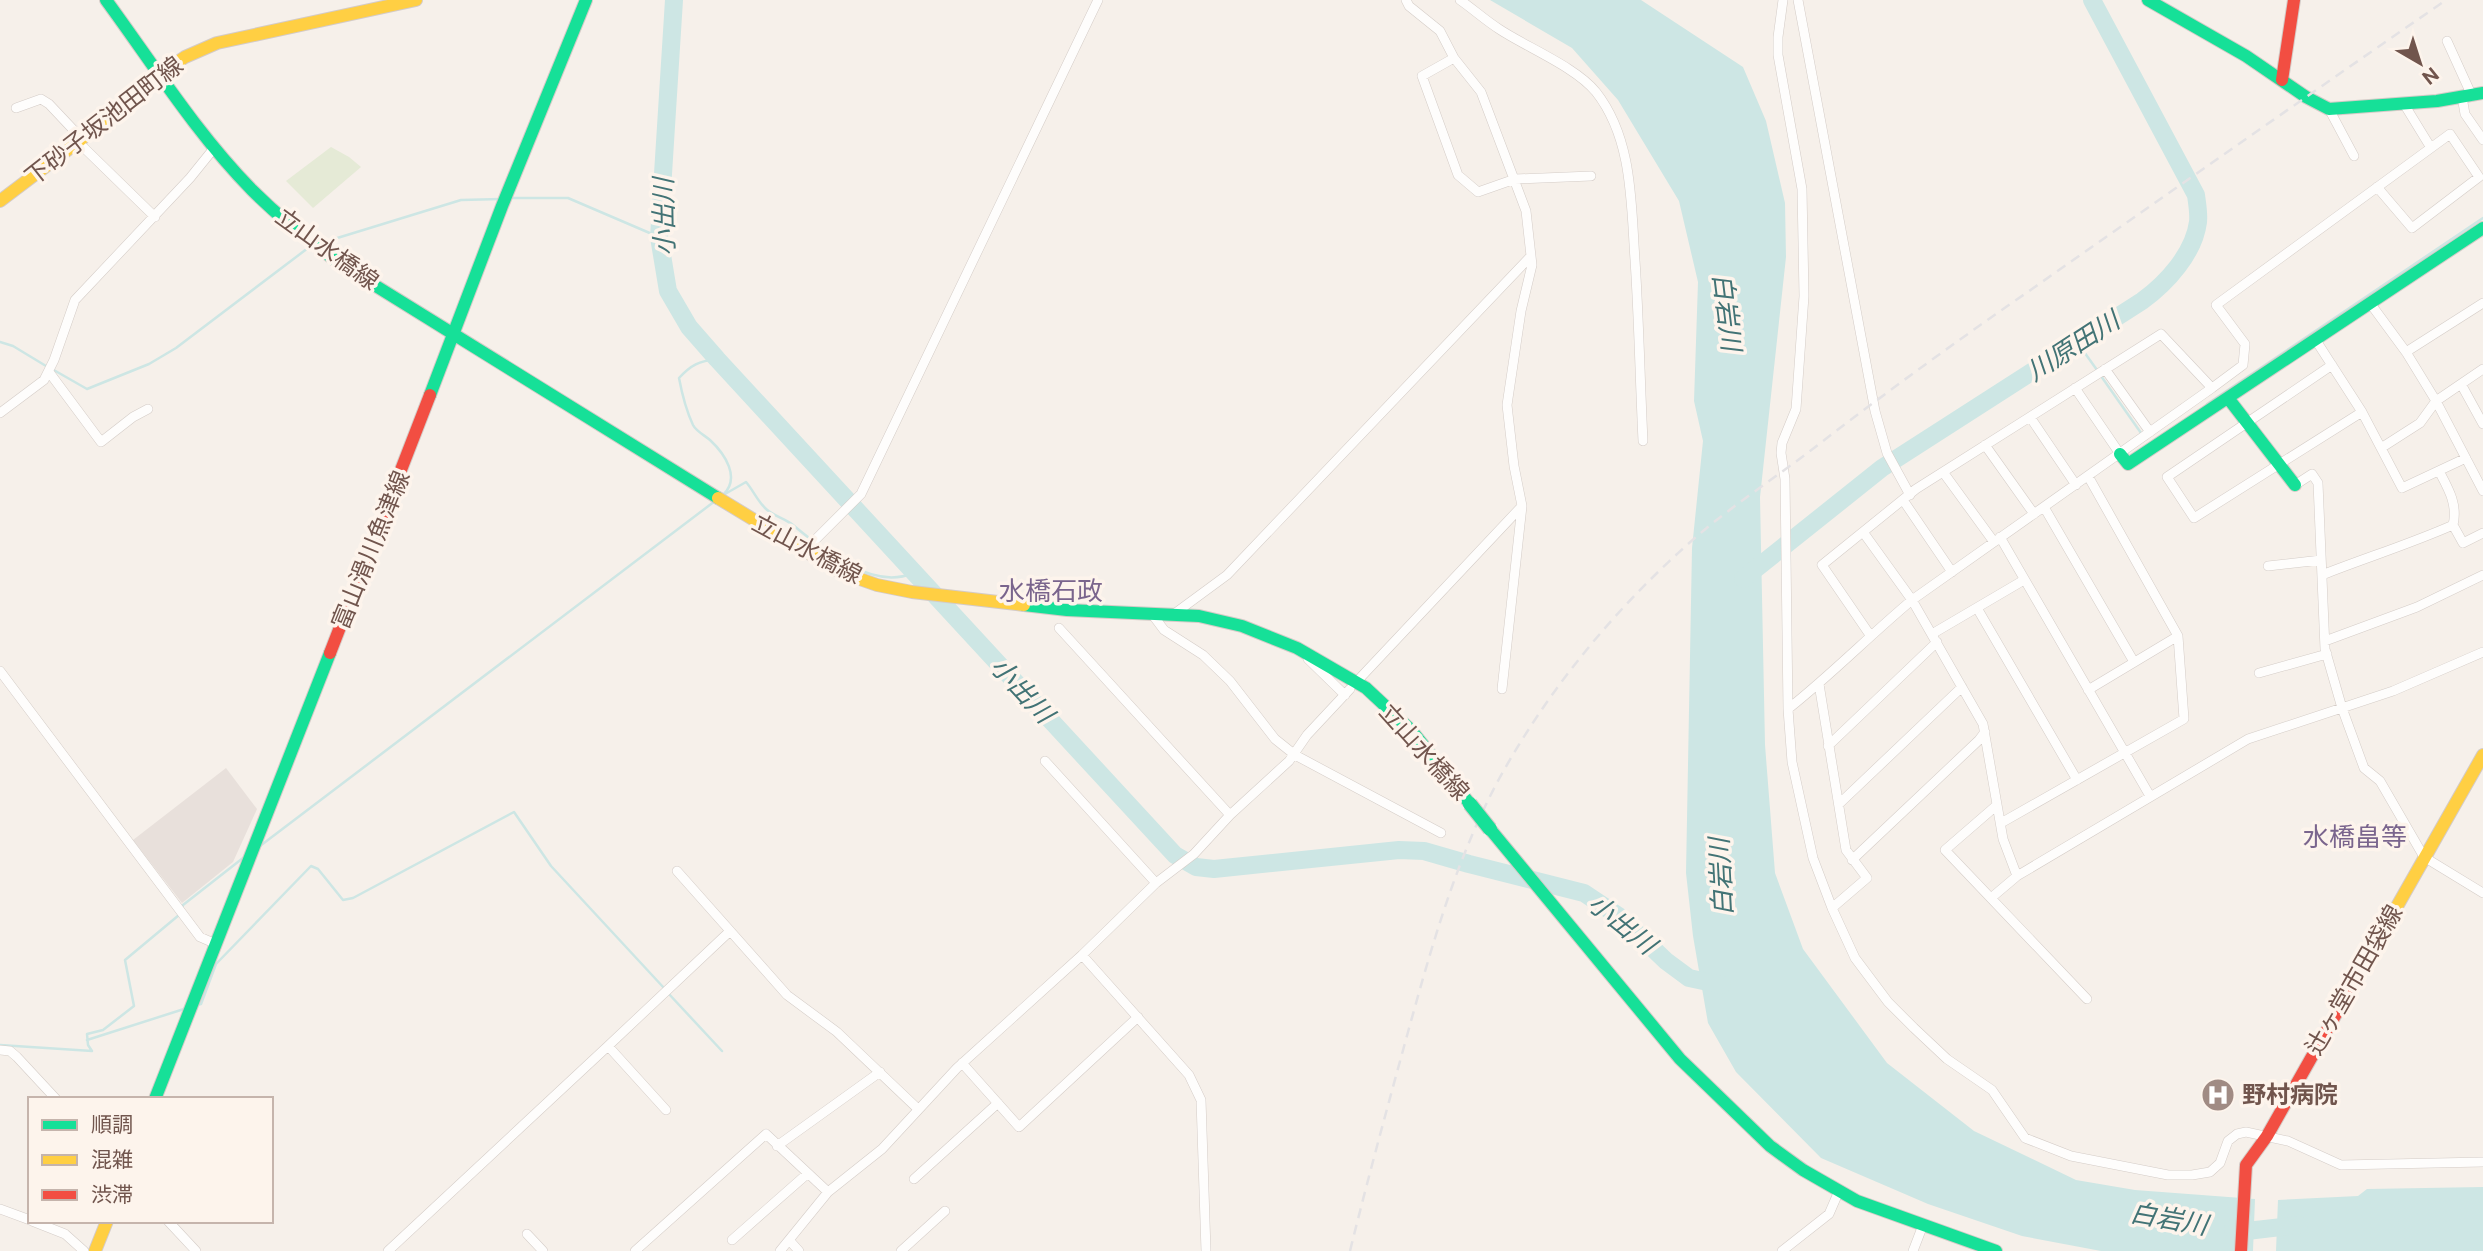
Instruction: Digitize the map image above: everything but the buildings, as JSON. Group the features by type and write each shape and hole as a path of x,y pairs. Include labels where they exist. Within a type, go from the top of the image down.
{"main road":[{"name":"立山水橋線","path":"106,0 215,147 274,212 321,250 454,335 840,572 877,585 975,601 1067,610 1199,616 1242,626 1297,648 1337,670 1374,696 1412,730 1680,1059 1770,1146 1803,1170 1857,1201 1996,1251"},
{"name":"下砂子坂池田町線","path":"0,201 161,73 185,58 217,43 416,0"},
{"name":"富山滑川魚津線","path":"156,1097 509,188 586,0"},
{"path":"2148,0 2191,23 2329,109 2404,104 2472,95"},
{"path":"2281,80 2294,0"},
{"path":"2120,454 2128,464 2483,228"},
{"path":"2228,398 2295,485"},
{"name":"辻ヶ堂市田袋線","path":"2241,1251 2246,1165 2267,1136 2483,755"},
{"path":"95,1251 106,1223"}],"street":[{"path":"804,551 861,494 1098,0"},
{"path":"1406,0 1409,6 1440,31 1454,58 1481,92 1526,211 1532,265 1521,311 1507,405 1522,506 1502,689"},
{"path":"1460,0 1499,29 1563,66 1595,90 1614,122 1624,153 1630,190 1643,441"},
{"path":"1783,0 1778,55 1802,190 1804,296 1796,408 1782,443 1781,453 1785,479 1788,709 1792,762 1810,846 1832,908 1855,958 1888,1002 1947,1059 1992,1090 2025,1138 2071,1156 2168,1175 2192,1175 2210,1172 2220,1163 2228,1141 2237,1134 2246,1132 2288,1141 2341,1165 2483,1162"},
{"path":"1798,0 1875,411 1887,453 1906,498 1952,572"},
{"path":"2447,41 2472,95 2465,114 2483,140"},
{"path":"1454,58 1422,76 1458,175 1478,192 1515,179 1591,176"},
{"path":"16,108 41,99 49,104 155,217"},
{"path":"2404,104 2431,148"},
{"path":"2329,109 2354,156"},
{"path":"1788,709 1912,600 2243,365 2245,344 2216,305 2377,187 2450,134 2479,177 2412,228 2377,187"},
{"path":"0,413 44,380 75,299 155,217 215,147"},
{"path":"1174,614 1227,575 1530,257"},
{"path":"2370,303 2406,352 2436,401 2483,491"},
{"path":"2406,352 2483,303"},
{"path":"1870,635 1822,565 1906,498 2161,334 2212,388"},
{"path":"2315,339 2362,412 2402,488 2466,458"},
{"path":"2332,365 2167,477 2194,518 2362,412"},
{"path":"2105,369 2150,432"},
{"path":"2381,447 2420,423 2436,401 2483,369"},
{"path":"49,372 101,442 148,409"},
{"path":"2461,384 2483,424"},
{"path":"2076,388 2120,454"},
{"path":"2030,417 2076,485"},
{"path":"1985,445 2034,514"},
{"path":"2439,471 2452,495 2455,516 2453,525 2463,543 2483,533"},
{"path":"1944,472 1997,540 2024,580 2150,796"},
{"path":"2295,485 2312,474 2318,483 2327,654 2342,708 2364,768 2380,781 2424,857 2483,893"},
{"path":"2001,823 2184,719 2178,636 2088,476"},
{"path":"1361,677 1522,506"},
{"path":"2044,507 2134,662"},
{"path":"2322,575 2453,525"},
{"path":"1863,532 1912,600 1985,732 2003,839 2017,876"},
{"path":"2268,566 2321,560"},
{"path":"2325,641 2417,607 2483,575"},
{"path":"1828,746 1935,638 1977,608 2024,580"},
{"path":"1977,608 2077,780"},
{"path":"1152,614 1164,630 1203,655 1230,681 1275,739 1295,755 1441,833"},
{"path":"1059,628 1230,815"},
{"path":"2088,690 2178,636"},
{"path":"780,1251 828,1192 883,1149 962,1063 1082,955 1156,883 1194,854 1230,815 1295,755 1307,735 1347,692 1297,648"},
{"path":"1991,898 2017,876 2248,739 2393,691 2483,652"},
{"path":"2259,673 2327,654"},
{"path":"0,671 200,937 216,944"},
{"path":"1819,684 1846,850 1867,878 1832,908"},
{"path":"1839,804 1962,687"},
{"path":"1852,860 1985,732"},
{"path":"1045,761 1156,883"},
{"path":"1997,805 1945,850 2087,999"},
{"path":"677,871 787,995 837,1032 918,1108"},
{"path":"388,1251 729,932"},
{"path":"1082,955 1189,1075 1201,1100 1206,1251"},
{"path":"962,1063 1019,1127 1138,1017"},
{"path":"608,1046 666,1110"},
{"path":"0,1050 10,1051 17,1057 54,1097"},
{"path":"776,1146 880,1072"},
{"path":"914,1179 998,1103"},
{"path":"635,1251 766,1134 828,1192"},
{"path":"732,1240 807,1174"},
{"path":"1782,1251 1829,1214 1839,1191"},
{"path":"0,1209 28,1220"},
{"path":"901,1251 945,1211"},
{"path":"36,1223 65,1234 84,1251"},
{"path":"170,1223 196,1251"},
{"path":"1913,1251 1923,1225"},
{"path":"527,1234 543,1251"},
{"path":"790,1241 799,1251"},
{"path":"1793,1242 1803,1251"}],"shaded area":[{"path":"226,768 257,809 233,862 182,903 133,840"}],"green space":[{"path":"331,147 361,167 313,208 286,181"}],"water":[{"path":"1490,0 1641,0 1743,67 1766,121 1785,203 1786,257 1760,497 1765,745 1775,873 1803,949 1887,1063 1974,1131 2076,1180 2135,1190 2255,1199 2253,1251 2101,1251 2022,1236 1928,1204 1821,1158 1736,1072 1708,1023 1693,936 1686,873 1692,548 1703,441 1694,401 1698,282 1679,201 1618,100 1572,48"},
{"path":"2483,1187 2483,1251 2276,1251 2278,1200 2358,1196 2367,1189"}],"waterway":[{"name":"小出川","path":"674,0 659,237 668,291 689,327 1175,855 1196,867 1214,869 1399,850 1424,851 1584,893 1620,917 1666,961 1689,978 1722,985"},
{"name":"川原田川","path":"1743,579 1882,468 2142,301 2170,276 2185,256 2198,222 2196,195 2092,0"},
{"path":"511,198 568,198 659,237"},
{"path":"321,243 461,200 501,199"},
{"path":"2207,404 2483,218"},
{"path":"52,369 87,389 149,364 176,348 308,248"},
{"path":"0,342 13,346 46,366"},
{"path":"2077,342 2097,370"},
{"path":"717,359 696,364 679,378 693,425 716,446 729,466 731,481 723,495"},
{"path":"2101,376 2141,433"},
{"path":"725,494 746,482 768,511 790,523 849,565 881,577 913,573"},
{"path":"260,846 715,501"},
{"path":"197,1005 201,1004 216,964 311,866 318,869 343,900 353,898 514,812 551,866 664,988"},
{"path":"182,909 183,905 243,858"},
{"path":"0,1045 92,1051 88,1045 87,1034 103,1030 134,1006 125,960 179,915"},
{"path":"668,993 722,1051"},
{"path":"87,1040 184,1009"},
{"name":"白岩川","path":"2233,1229 2247,1231 2299,1225"}],"railway":[{"path":"1350,1251 1426,967 1470,840 1499,779 1540,712 1612,620 1667,563 1710,525 1895,387 2446,0"}],"traffic: fast":[{"path":"106,0 212,145 252,190 296,229 342,265 718,498"},
{"path":"430,395 502,206 586,0"},
{"path":"2148,0 2246,56 2306,97 2329,109 2437,101 2483,93"},
{"path":"2120,454 2128,464 2483,228"},
{"path":"2228,398 2295,485"},
{"path":"1024,605 1067,610 1199,616 1242,626 1297,648 1366,688 1412,731 1470,804"},
{"path":"156,1097 330,653"},
{"path":"1470,804 1490,829"},
{"path":"1490,829 1680,1059 1770,1146 1803,1170 1857,1201 1996,1251"}],"traffic: slow":[{"path":"0,201 78,142 161,73 185,57 217,43 416,0"},
{"path":"718,498 840,572 877,585 912,592 1024,605"},
{"path":"2383,931 2483,755"},
{"path":"95,1251 106,1223"}],"traffic: jam":[{"path":"2282,80 2294,0"},
{"path":"330,653 430,395"},
{"path":"2241,1251 2246,1165 2267,1136 2383,931"}],"place":[{"name":"野村病院","path":"2218,1095"}],"district":[{"name":"水橋石政","path":"1051,591"},
{"name":"水橋畠等","path":"2355,837"}]}
